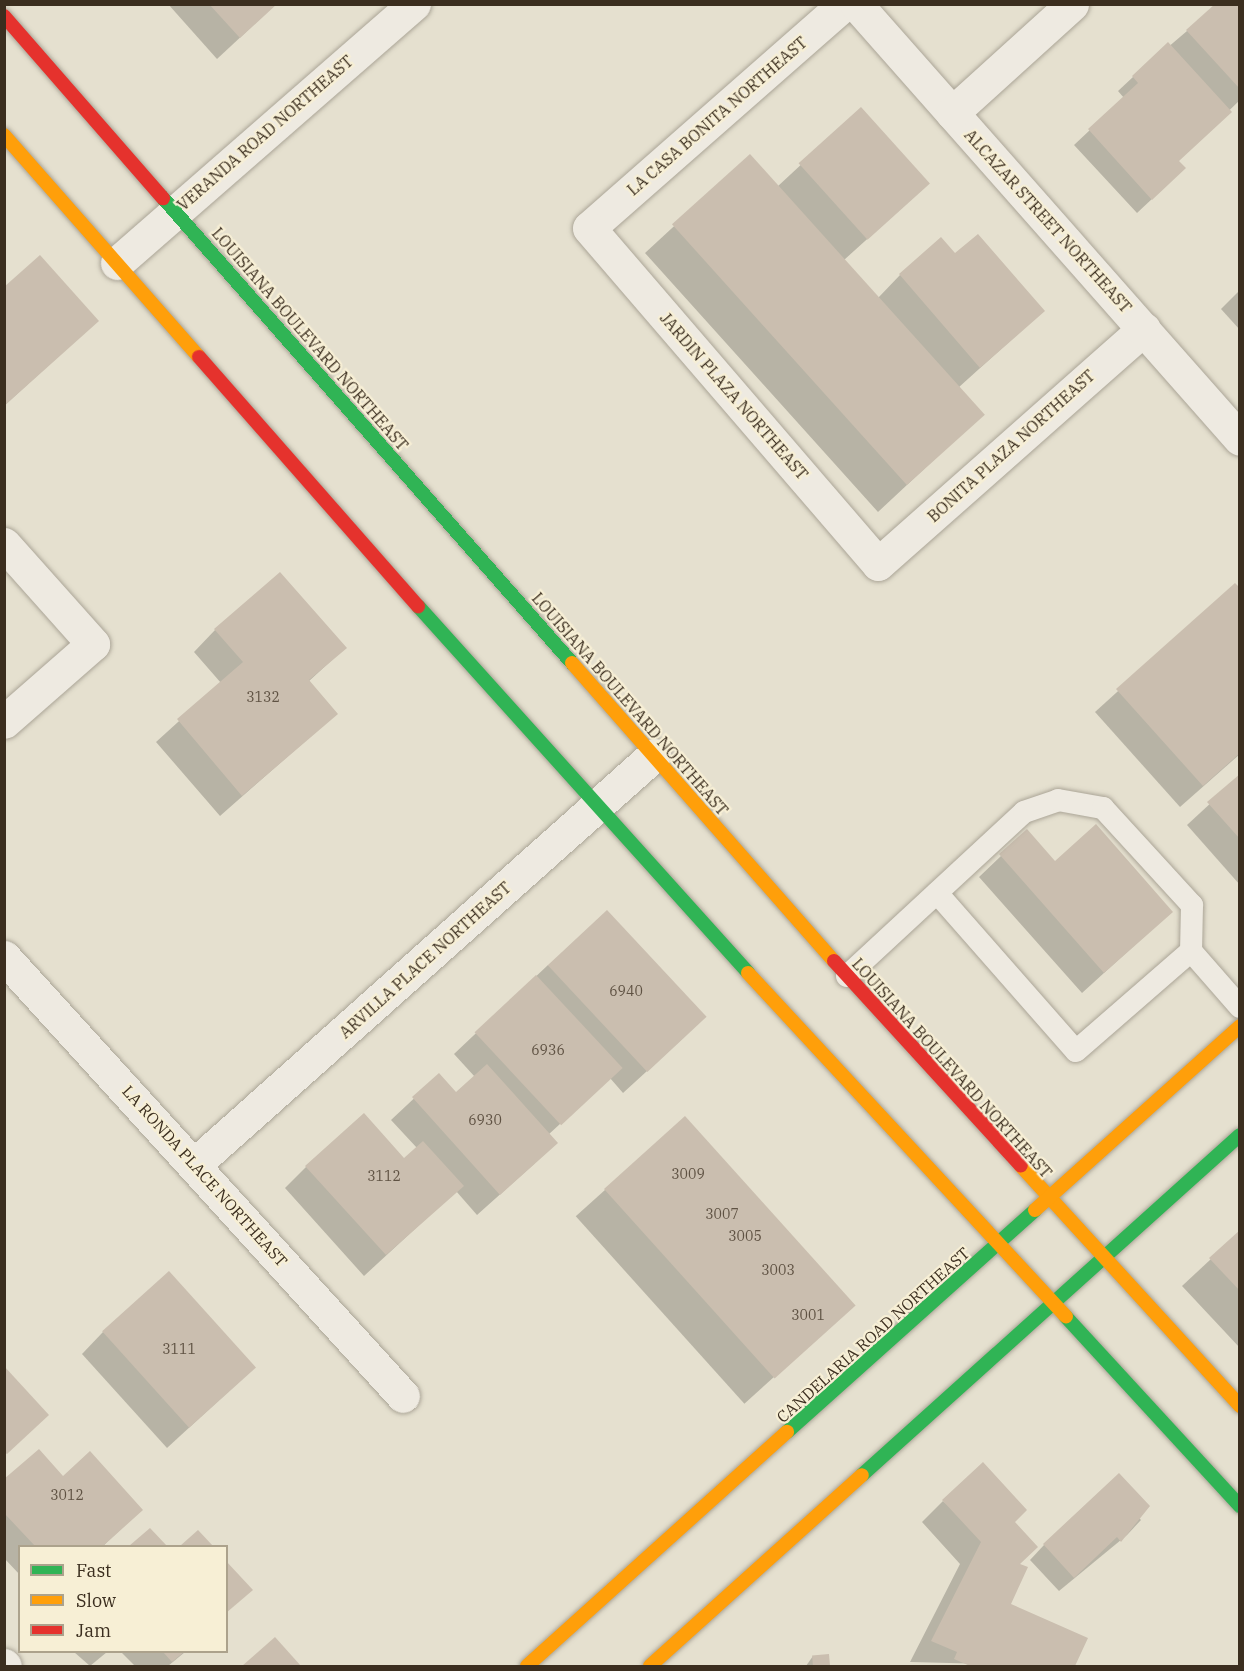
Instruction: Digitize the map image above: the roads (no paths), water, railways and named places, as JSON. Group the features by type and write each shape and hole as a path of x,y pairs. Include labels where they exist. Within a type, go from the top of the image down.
{"main road":[{"name":"LOUISIANA BOULEVARD NORTHEAST","path":"4,16 847,976 1102,1259 1239,1406"},
{"path":"4,135 596,807 1239,1506"},
{"name":"CANDELARIA ROAD NORTHEAST","path":"527,1666 998,1246 1239,1026"},
{"path":"650,1666 1239,1135"}],"street":[{"name":"VERANDA ROAD NORTHEAST","path":"117,263 414,4"},
{"name":"LA CASA BONITA NORTHEAST","path":"589,228 844,4"},
{"name":"ALCAZAR STREET NORTHEAST","path":"856,4 1239,439"},
{"path":"952,113 1072,4"},
{"name":"JARDIN PLAZA NORTHEAST","path":"589,228 878,564"},
{"name":"BONITA PLAZA NORTHEAST","path":"878,564 1144,329"},
{"path":"4,544 93,644 4,722"},
{"name":"ARVILLA PLACE NORTHEAST","path":"195,1164 654,755"},
{"name":"LA RONDA PLACE NORTHEAST","path":"4,957 195,1164 403,1396"}],"lane":[{"path":"847,976 1024,812 1058,800 1103,808 1192,905 1191,951 1239,1007"},
{"path":"938,893 1076,1051 1191,951"}]}
